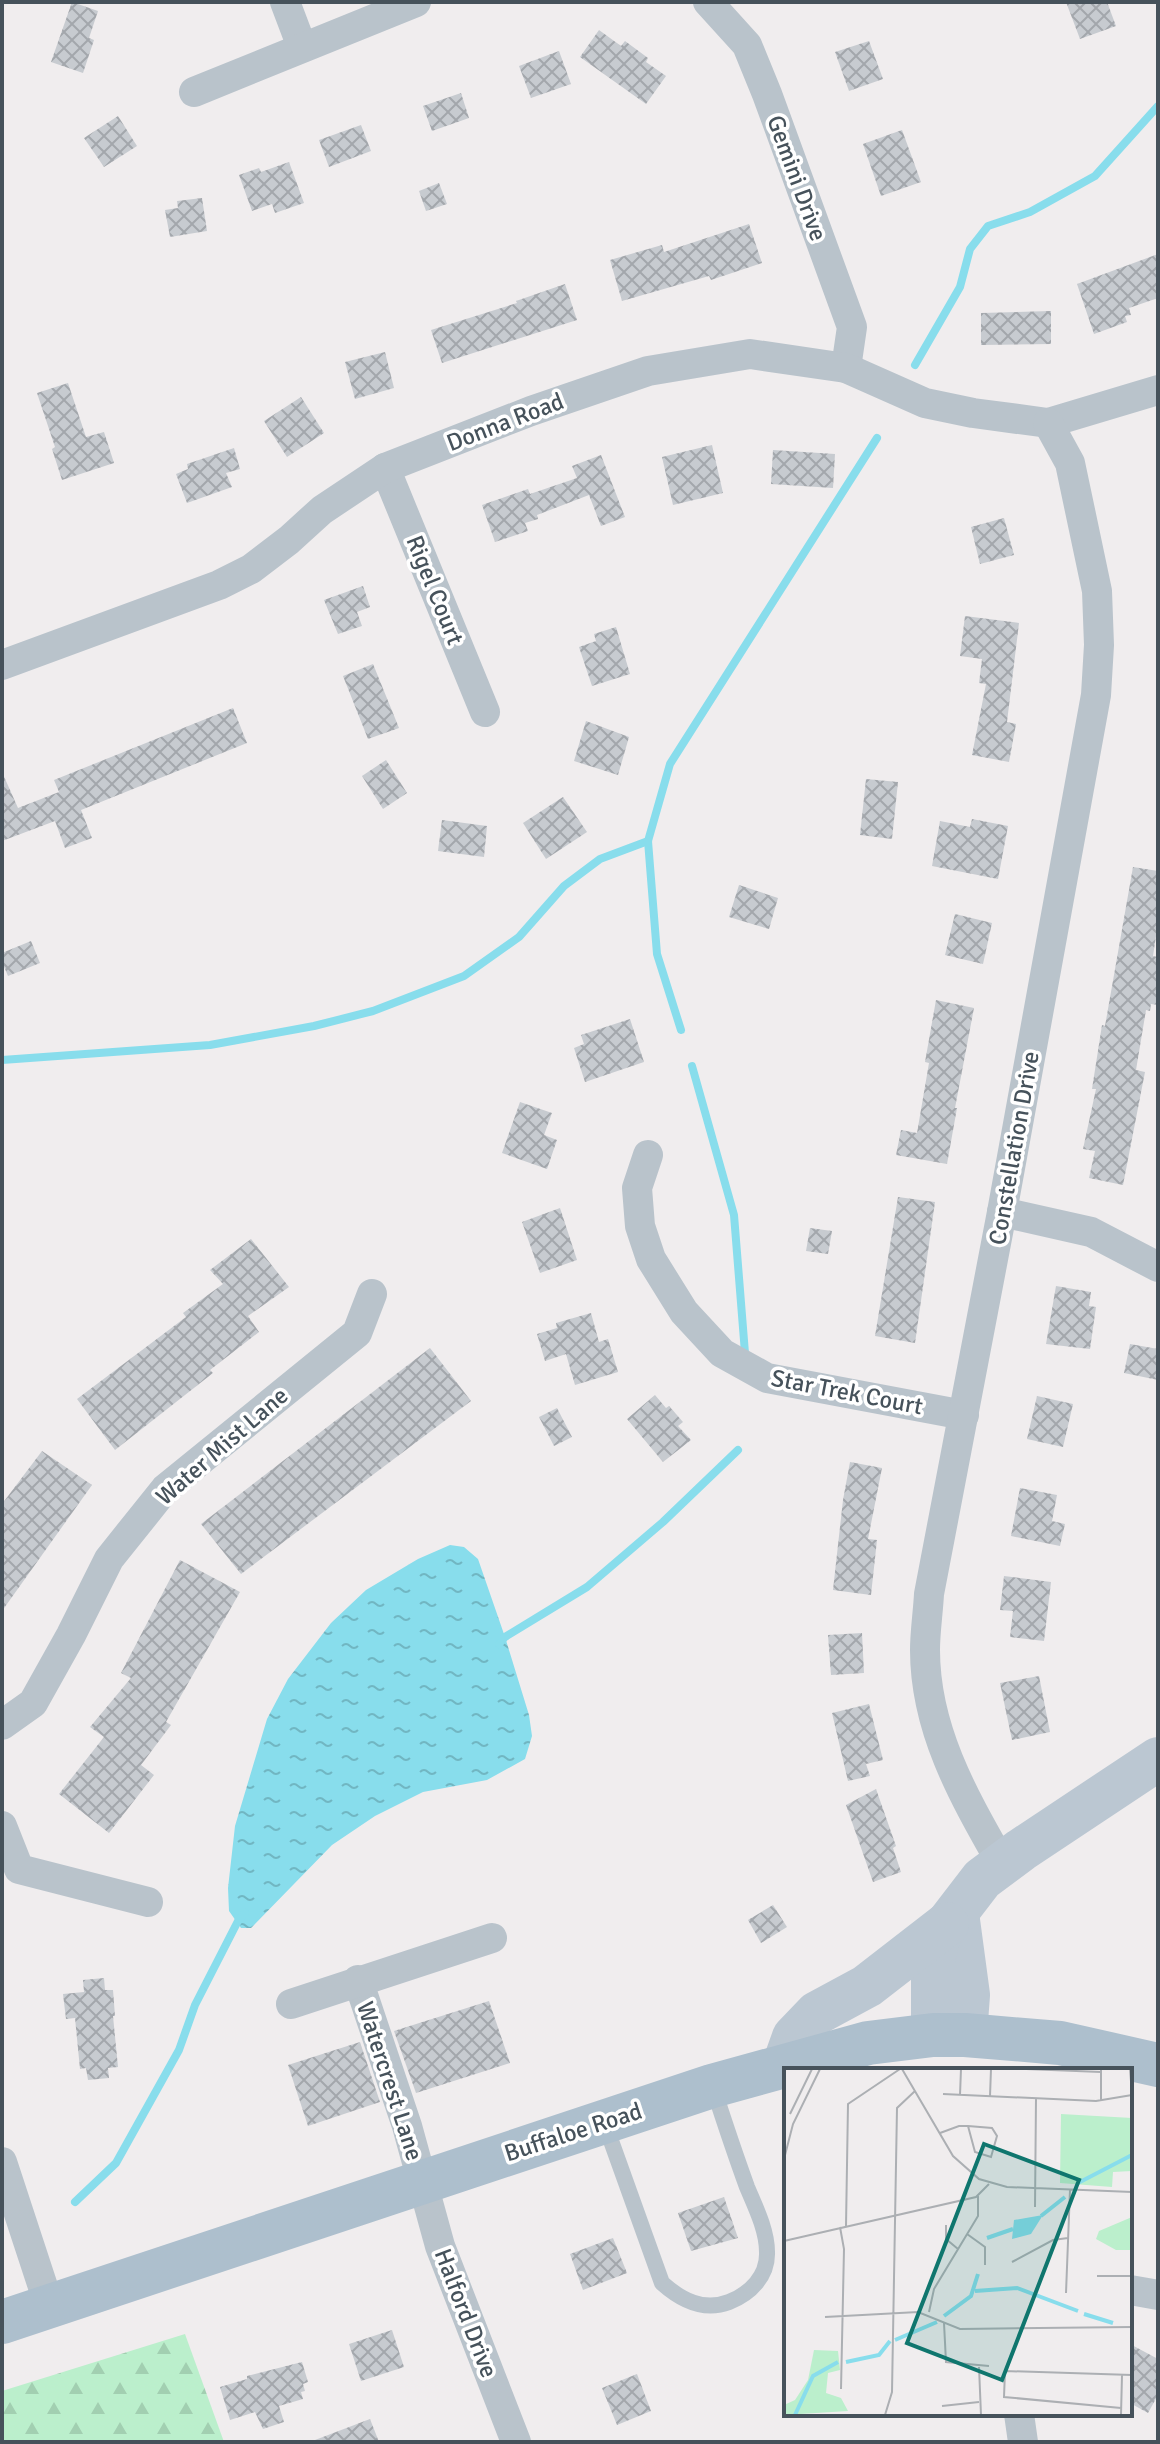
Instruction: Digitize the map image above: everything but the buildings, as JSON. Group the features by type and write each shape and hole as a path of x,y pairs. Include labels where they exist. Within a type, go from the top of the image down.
{"main road":[{"name":"Buffaloe Road","path":"2,2322 712,2086 868,2043 949,2035 1060,2043 1158,2065"}],"street":[{"path":"285,2 302,47"},
{"path":"194,92 416,2"},
{"name":"Gemini Drive","path":"708,2 747,45 767,94 852,327 846,368"},
{"name":"Donna Road","path":"2,665 219,585 251,569 322,510 385,468 531,411 648,371 750,354 846,368 925,403 1048,423"},
{"path":"1048,423 1158,390"},
{"name":"Constellation Drive","path":"1002,1864 952,1772 938,1733 925,1651 929,1594 1096,695 1099,645 1097,591 1070,463 1048,423"},
{"name":"Rigel Court","path":"385,468 485,712"},
{"name":"Star Trek Court","path":"648,1155 637,1188 640,1226 651,1259 684,1312 722,1353 767,1378 964,1415"},
{"path":"1002,1212 1091,1232 1158,1267"},
{"name":"Water Mist Lane","path":"2,1725 33,1703 109,1559 165,1489 357,1333 372,1294"},
{"path":"784,2065 794,2037 817,2013 867,1986 952,1918 982,1879 1002,1864 1158,1759"},
{"path":"2,1826 19,1869 148,1902"},
{"path":"949,2035 968,1995 952,1918"},
{"path":"291,2004 492,1938"},
{"name":"Watercrest Lane","path":"358,1980 407,2126 422,2183"},
{"path":"2,2162 49,2305"},
{"name":"Halford Drive","path":"422,2183 440,2246 516,2442"},
{"path":"1132,2290 1158,2295"},
{"path":"1019,2416 1023,2442"}],"lane":[{"path":"604,2122 662,2283 676,2295 698,2305 714,2307 733,2301 751,2289 763,2273 767,2252 760,2222 712,2086"}],"green space":[{"path":"185,2334 224,2442 2,2442 2,2391"}],"water":[{"path":"450,1545 464,1547 478,1559 529,1715 532,1736 525,1759 487,1780 423,1792 375,1816 332,1845 251,1928 241,1928 229,1911 228,1888 235,1826 267,1719 288,1679 331,1623 366,1590 418,1559"}],"waterway":[{"path":"915,365 960,287 970,249 988,226 1030,212 1095,176 1158,106"},
{"path":"681,1030 657,954 648,841 670,764 877,438"},
{"path":"2,1060 210,1045 314,1026 373,1011 464,976 519,937 564,886 600,859 648,841"},
{"path":"692,1066 734,1215 745,1353"},
{"path":"499,1644 505,1637 587,1587 663,1522 738,1450"},
{"path":"75,2202 116,2163 179,2050 195,2005 245,1913"}]}
